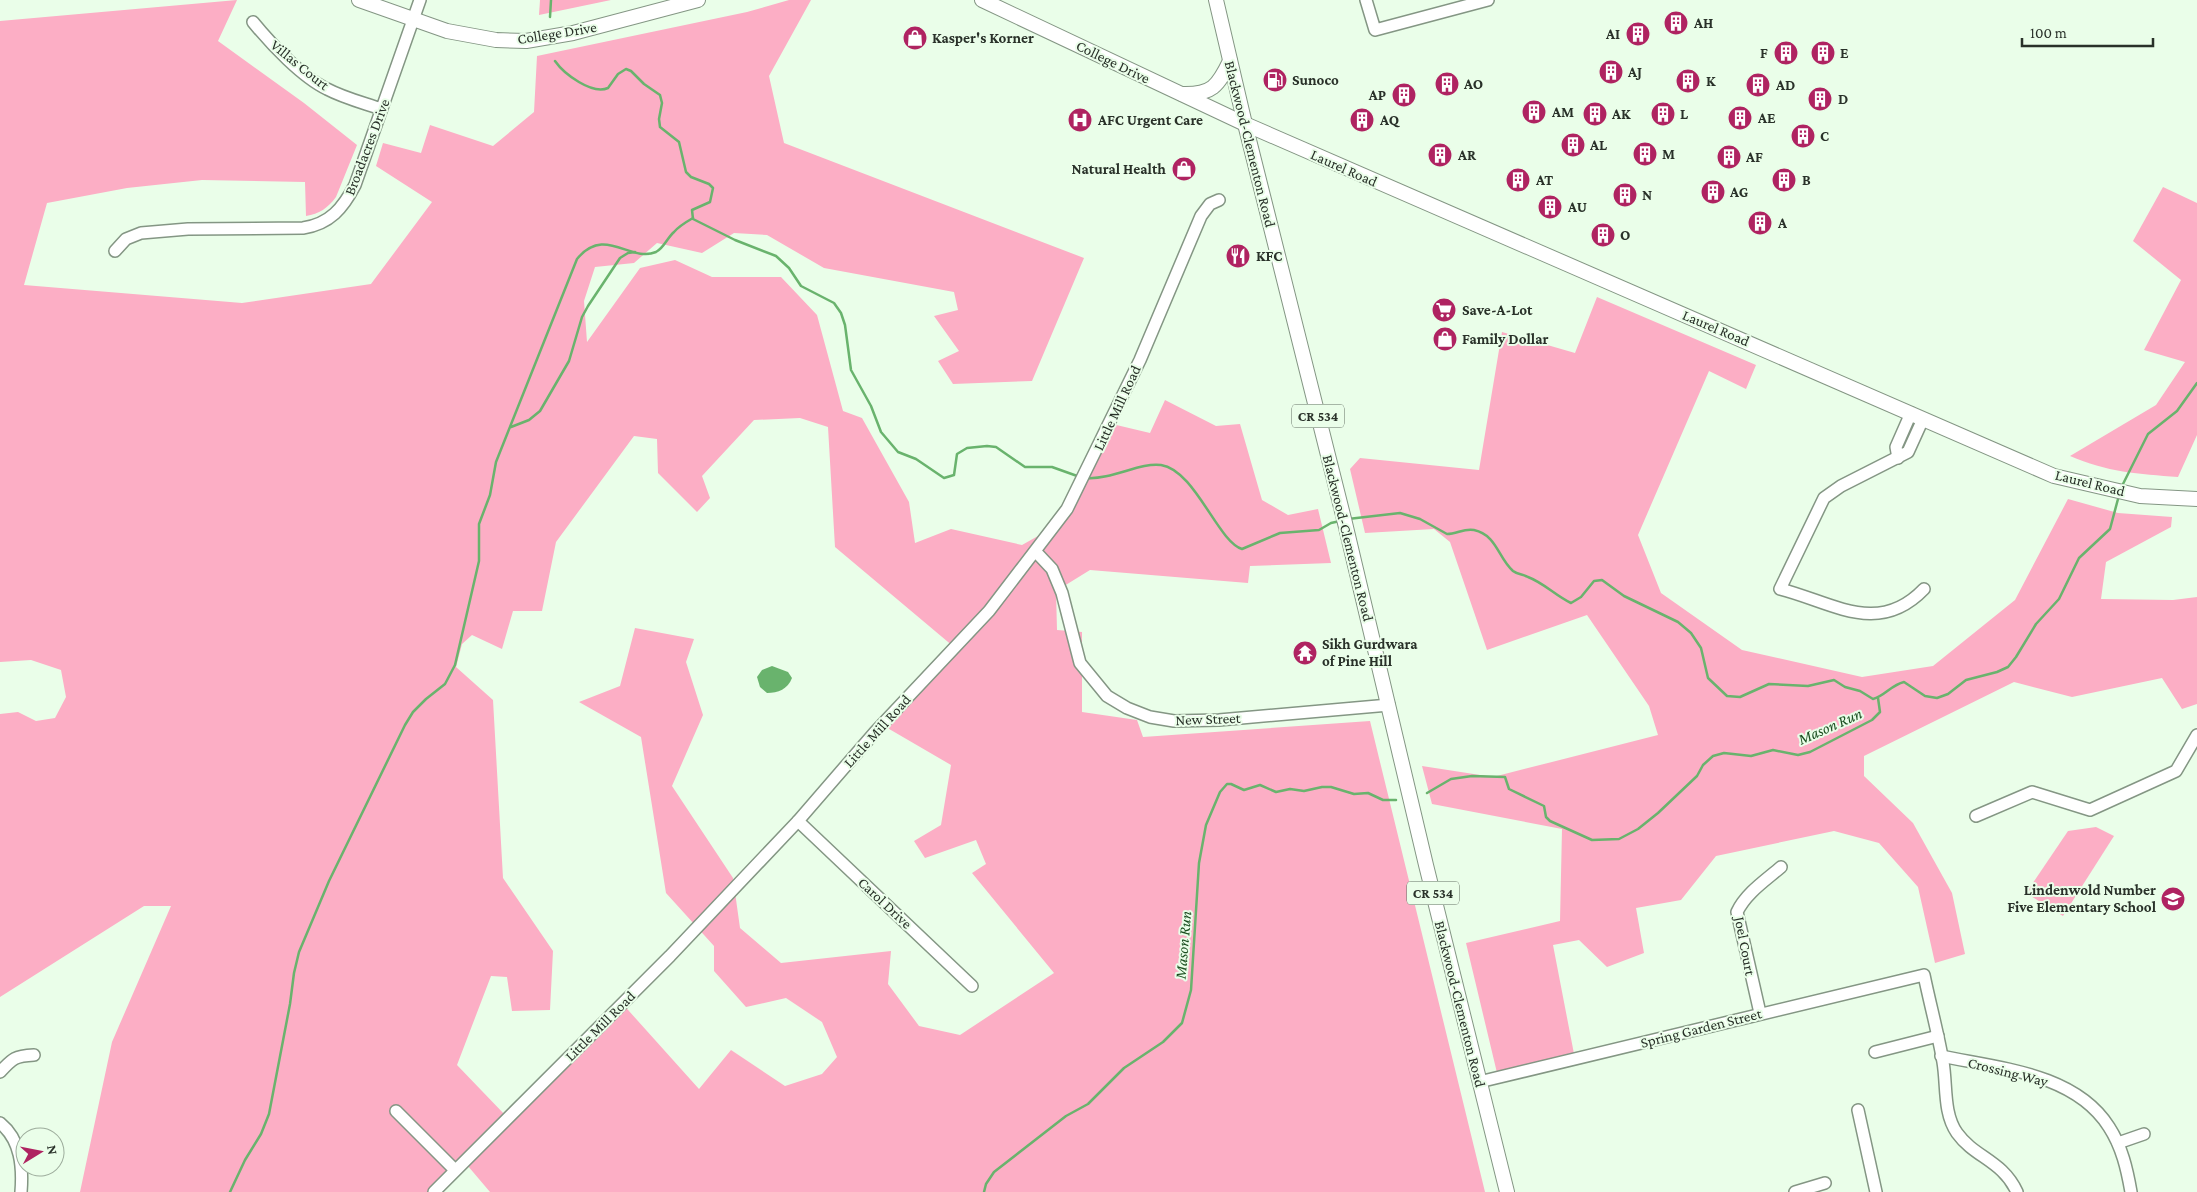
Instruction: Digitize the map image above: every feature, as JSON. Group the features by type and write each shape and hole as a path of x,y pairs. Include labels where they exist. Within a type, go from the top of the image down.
{"main road":[{"name":"College Drive","path":"359,0 448,31 496,40 526,41 573,33 698,0"},
{"name":"College Drive","path":"982,0 1177,94 1245,124"},
{"name":"Blackwood-Clementon Road","path":"1216,0 1507,1192"},
{"path":"1177,94 1199,93 1213,88 1230,61"},
{"name":"Laurel Road","path":"1245,124 2054,476 2140,496 2197,499"}],"street":[{"name":"Broadacres Drive","path":"115,251 126,239 141,234 195,228 303,228 319,225 332,217 347,200 355,185 420,0"},
{"path":"1366,0 1376,30 1488,0"},
{"name":"Villas Court","path":"253,22 275,48 318,84 382,109"},
{"name":"Little Mill Road","path":"434,1192 670,956 798,820 865,743 989,611 1036,552 1068,509 1088,471 1140,360 1201,216 1210,204 1219,200"},
{"path":"1917,416 1908,452 1841,486 1824,498 1780,589 1848,611 1865,614 1892,612 1902,607 1924,589"},
{"name":"New Street","path":"1036,552 1052,569 1062,593 1080,663 1107,696 1127,708 1150,717 1174,721 1219,720 1389,705"},
{"path":"1976,816 2032,792 2090,810 2176,771 2197,735"},
{"name":"Carol Drive","path":"798,820 972,986"},
{"name":"Joel Court","path":"1760,1013 1737,912 1751,893 1781,867"},
{"name":"Spring Garden Street","path":"1479,1082 1593,1056 1760,1013 1924,976 1938,1036"},
{"path":"1875,1052 1938,1036 1945,1097 1957,1133 2011,1178 2017,1192"},
{"path":"0,1072 13,1058 34,1055"},
{"name":"Crossing Way","path":"1941,1056 2028,1074 2058,1084 2077,1094 2109,1126 2126,1166 2131,1192"},
{"path":"1858,1110 1876,1192"},
{"path":"396,1111 455,1170"},
{"path":"0,1123 14,1138 20,1155 22,1170 21,1192"},
{"path":"2118,1144 2144,1134"},
{"path":"1795,1192 1824,1183"}],"shaded area":[{"path":"237,0 218,41 304,103 357,145 336,197 323,210 306,216 305,182 202,180 127,188 47,203 24,285 242,303 371,284 432,202 376,166 383,143 421,153 430,125 493,146 534,112 537,56 747,12 789,0 811,0 769,76 784,143 1084,258 1032,381 953,384 938,361 959,351 934,316 958,310 954,292 824,268 767,235 734,233 702,253 657,243 634,263 595,267 584,301 587,342 640,268 675,260 712,277 781,277 817,315 843,411 862,418 909,502 915,543 951,529 1022,545 1054,527 1108,423 1150,433 1165,400 1216,426 1240,424 1262,500 1288,515 1318,509 1331,563 1250,566 1248,583 1090,570 1056,591 1057,630 1082,632 1082,712 1137,720 1143,737 1370,721 1485,1192 490,1192 462,1159 429,1192 80,1192 112,1042 171,906 144,906 0,997 0,714 18,712 36,721 55,718 66,697 61,670 31,660 0,662 0,21","holes":["800,418 828,427 835,547 954,647 884,726 951,765 941,825 914,841 925,858 976,840 986,864 972,873 1054,973 960,1035 919,1026 888,984 891,951 781,963 740,928 733,878 672,786 703,715 686,662 694,639 635,628 620,686 579,702 641,737 666,893 714,946 714,971 746,1007 786,998 822,1022 837,1057 822,1074 785,1086 731,1050 699,1089 620,1001 506,1116 457,1065 491,976 507,977 512,1011 550,1010 553,951 503,878 493,700 456,667 462,644 472,635 502,649 513,611 542,611 556,542 634,436 657,439 658,473 697,512 710,498 702,476 754,420"]},
{"path":"540,0 611,0 539,15"},
{"path":"2163,187 2197,203 2197,435 2178,477 2110,469 2070,456 2156,405 2185,362 2144,350 2181,280 2133,241"},
{"path":"1597,297 1756,365 1746,389 1709,371 1638,535 1661,593 1742,650 1862,677 1933,666 2015,600 2068,499 2118,513 2172,517 2171,527 2106,562 2101,599 2173,600 2197,597 2197,704 2182,709 2162,678 2072,697 2014,682 1864,756 1864,776 1913,823 1952,893 1965,954 1935,963 1918,887 1879,843 1834,831 1716,856 1681,900 1636,908 1644,953 1607,967 1579,940 1553,945 1575,1059 1498,1077 1466,943 1560,921 1562,829 1432,804 1422,766 1493,777 1658,735 1649,706 1587,615 1487,650 1450,542 1434,529 1365,533 1350,469 1360,458 1479,470 1502,332 1575,353"},
{"path":"772,666 788,672 792,678 782,690 767,693 760,687 757,677 762,670"},
{"path":"2096,827 2114,836 2063,916 2026,893 2068,831"}],"waterway":[{"path":"550,17 551,0"},
{"path":"555,61 565,72 579,82 594,89 608,88 618,74 626,69 660,95 662,103 659,119 660,127 679,142 686,172 691,177 709,184 713,188 710,202 692,210 693,219 735,240 776,256 789,268 801,286 834,303 841,313 845,325 851,370 871,406 881,432 898,452 916,459 944,478 954,475 957,454 967,448 987,446 996,447 1025,467 1052,467 1080,477"},
{"path":"230,1192 245,1160 261,1134 269,1114 299,952 329,881 405,725 413,712 445,684 455,665 479,561 479,524 490,495 496,462 577,259 587,249 598,245 617,247 637,253 656,252 678,228 693,218"},
{"path":"511,427 529,420 540,411 569,361 582,317 588,306 620,258 628,253 635,252"},
{"name":"Mason Run","path":"2123,484 2148,434 2177,411 2197,383"},
{"path":"1086,478 1096,478 1153,465 1161,465 1173,470 1185,479 1224,534 1233,544 1242,549 1280,533 1319,530 1331,523 1340,521"},
{"path":"1348,519 1400,513 1420,519 1447,534 1464,530 1474,530 1482,533 1488,537 1513,571 1545,586 1571,603 1581,597 1594,581 1602,580 1624,596 1678,622 1691,633 1701,648 1708,678 1727,696 1740,697 1769,684 1808,686 1834,680 1873,699 1904,682 1925,696 1937,698 1948,694 1966,680 1997,672 2008,667 2036,624 2059,599 2079,558 2110,529 2118,499"},
{"name":"Mason Run","path":"1427,793 1451,779 1472,776 1505,777 1509,789 1544,806 1546,817 1550,821 1592,840 1619,839 1638,829 1658,813 1697,776 1703,765 1713,756 1724,753 1751,756 1773,750 1798,755 1810,752 1872,720 1880,712 1878,698"},
{"name":"Mason Run","path":"984,1192 986,1184 994,1172 1066,1116 1088,1104 1124,1068 1163,1042 1182,1023 1191,990 1199,863 1206,825 1220,792 1227,784 1244,790 1260,785 1276,792 1290,789 1304,791 1331,787 1354,794 1368,793 1383,800 1396,800"}],"place":[{"name":"AH","path":"1676,23"},
{"name":"AI","path":"1638,34"},
{"name":"Kasper's Korner","path":"915,38"},
{"name":"F","path":"1786,53"},
{"name":"E","path":"1823,53"},
{"name":"AJ","path":"1611,72"},
{"name":"Sunoco","path":"1275,80"},
{"name":"K","path":"1688,81"},
{"name":"AO","path":"1447,84"},
{"name":"AD","path":"1758,85"},
{"name":"AP","path":"1404,95"},
{"name":"D","path":"1820,99"},
{"name":"AM","path":"1534,112"},
{"name":"AK","path":"1595,114"},
{"name":"L","path":"1663,114"},
{"name":"AE","path":"1740,118"},
{"name":"AFC Urgent Care","path":"1080,120"},
{"name":"AQ","path":"1362,120"},
{"name":"C","path":"1803,136"},
{"name":"AL","path":"1573,145"},
{"name":"M","path":"1645,154"},
{"name":"AR","path":"1440,155"},
{"name":"AF","path":"1729,157"},
{"name":"Natural Health","path":"1184,169"},
{"name":"AT","path":"1518,180"},
{"name":"B","path":"1784,180"},
{"name":"AG","path":"1713,192"},
{"name":"N","path":"1625,195"},
{"name":"AU","path":"1550,207"},
{"name":"A","path":"1760,223"},
{"name":"O","path":"1603,235"},
{"name":"KFC","path":"1238,256"},
{"name":"Save-A-Lot","path":"1444,310"},
{"name":"Family Dollar","path":"1445,339"},
{"name":"Sikh Gurdwara of Pine Hill","path":"1305,653"},
{"name":"Lindenwold Number Five Elementary School","path":"2173,899"}]}
